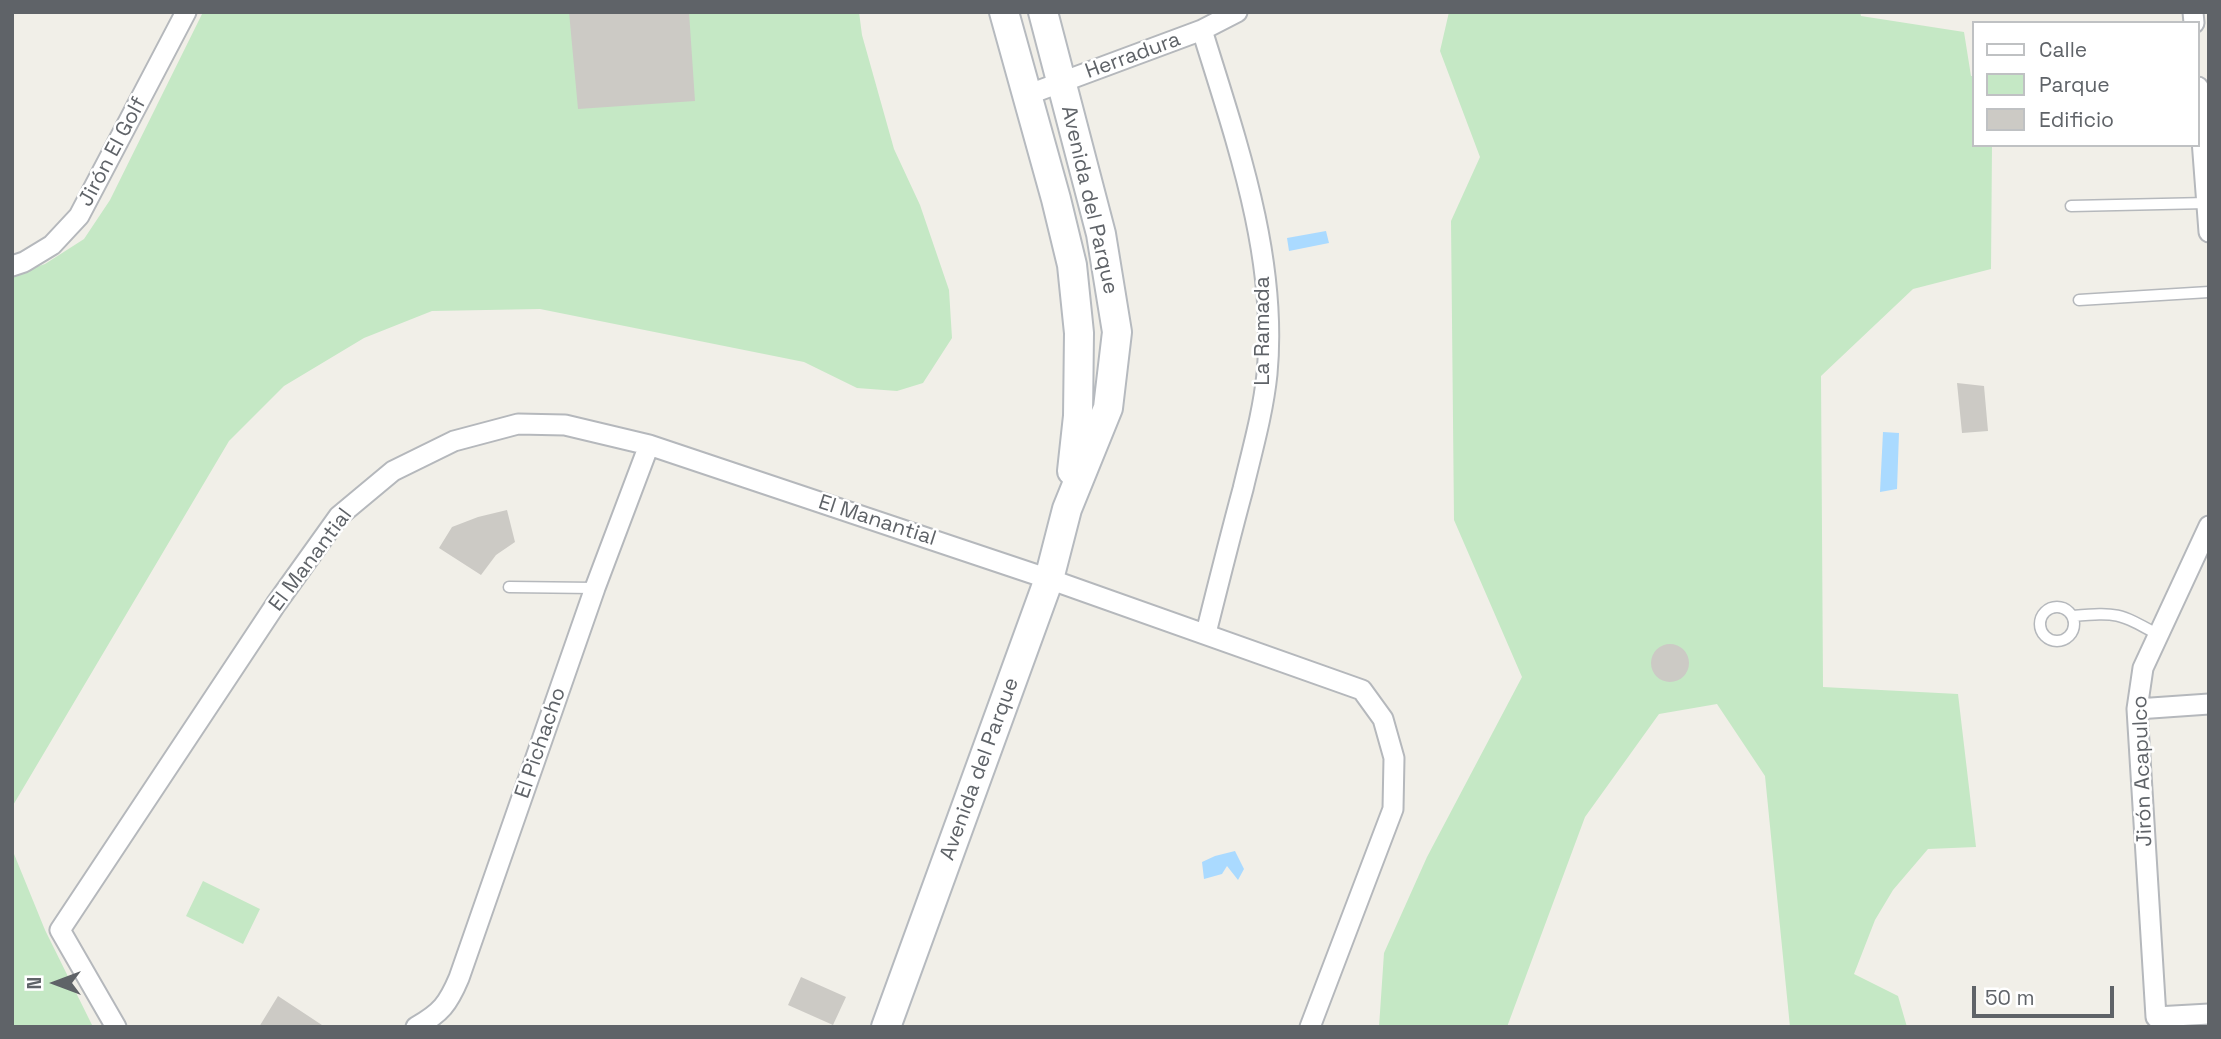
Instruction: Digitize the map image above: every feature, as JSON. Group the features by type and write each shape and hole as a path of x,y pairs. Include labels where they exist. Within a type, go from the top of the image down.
{"street":[{"name":"Jirón El Golf","path":"12,266 52,245 79,216 187,12"},
{"name":"Avenida del Parque","path":"1004,12 1072,265 1079,332 1078,416 1068,509"},
{"name":"Avenida del Parque","path":"886,1027 1049,579 1068,509 1108,408 1117,332 1101,234 1043,12"},
{"name":"Herradura","path":"1027,95 1202,30 1237,12"},
{"name":"La Ramada","path":"1202,30 1241,155 1262,259 1267,318 1267,373 1257,431 1206,633"},
{"path":"2200,113 2209,232"},
{"name":"El Manantial","path":"116,1027 60,930 276,604 339,516 393,471 454,441 518,424 565,425 649,445 1049,579 1362,690 1383,719 1394,758 1393,809 1310,1027"},
{"name":"El Pichacho","path":"416,1027 433,1018 449,1002 459,978 595,588 649,445"},
{"name":"Jirón Acapulco","path":"2161,1022 2137,709 2143,668 2209,526"},
{"path":"2137,709 2209,704"},
{"path":"2161,1022 2209,1014"}],"lane":[{"path":"2071,206 2207,203"},
{"path":"2079,300 2209,292"},
{"path":"509,587 595,588"},
{"path":"2073,616 2110,612 2126,617 2157,634"}],"green space":[{"path":"203,12 859,12 862,35 894,149 920,205 949,290 952,338 923,383 897,391 857,388 804,362 540,309 432,311 364,338 284,386 229,441 12,807 12,275 45,264 84,239 110,200"},
{"path":"1449,12 1860,12 1861,16 1964,32 1972,76 1972,147 1992,147 1991,269 1913,289 1821,376 1823,687 1958,694 1976,847 1928,849 1893,890 1875,920 1854,974 1898,996 1907,1027 1790,1027 1765,776 1717,704 1659,714 1585,817 1507,1027 1379,1027 1384,953 1427,857 1522,677 1454,520 1451,221 1480,157 1440,51"},
{"path":"12,849 45,930 93,1027 12,1027"},
{"path":"203,881 260,909 243,944 186,916"}],"water":[{"path":"1326,231 1329,243 1289,251 1287,238"},
{"path":"1883,432 1899,433 1897,489 1880,492"},
{"path":"1235,851 1244,869 1238,880 1227,866 1222,874 1204,879 1202,862"}],"building":[{"path":"569,12 689,12 695,101 578,109"},
{"path":"1957,383 1984,386 1988,431 1962,433"},
{"path":"507,510 515,542 496,555 481,575 439,548 452,527"},
{"path":"1670,644 1684,649 1689,663 1684,677 1670,682 1656,677 1651,663 1656,649"},
{"path":"801,977 846,997 833,1025 788,1005"},
{"path":"278,996 325,1027 259,1027"}]}
